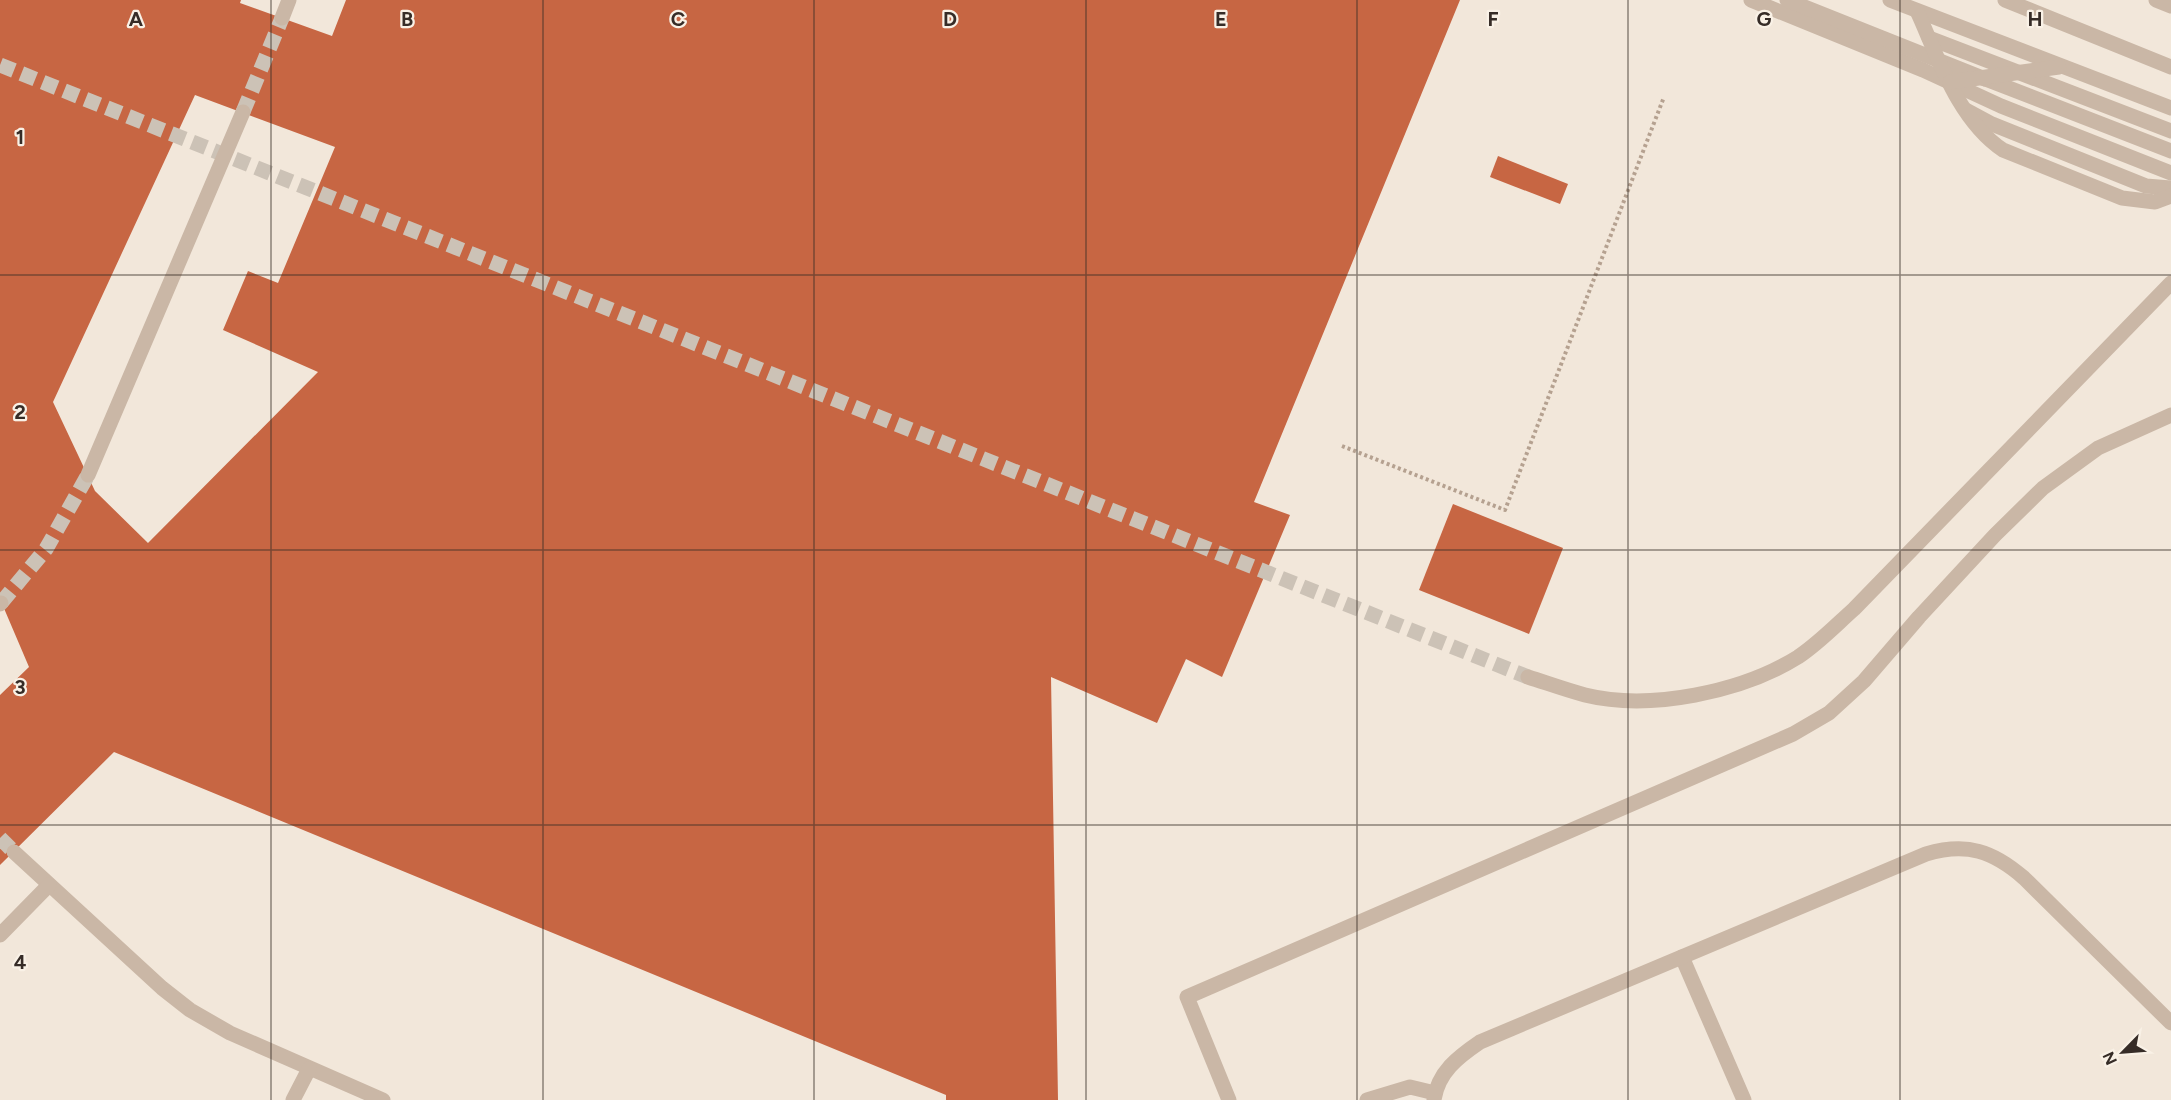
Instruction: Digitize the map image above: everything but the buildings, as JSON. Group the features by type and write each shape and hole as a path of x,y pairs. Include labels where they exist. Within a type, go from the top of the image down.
{"lane":[{"path":"282,18 289,0"},
{"path":"1751,0 1950,82 2078,138 2171,173"},
{"path":"1787,0 2121,134 2147,140 2171,141"},
{"path":"1890,0 2171,108"},
{"path":"2005,0 2171,67"},
{"path":"2156,0 2171,6"},
{"path":"1917,10 1950,82 1966,110 1989,141 2003,150 2122,198 2155,202 2171,196"},
{"path":"1929,38 2171,131"},
{"path":"1950,82 2059,66"},
{"path":"1983,78 2171,151"},
{"path":"1966,110 1992,124 2146,186 2171,188"},
{"path":"88,476 243,112"},
{"path":"1528,677 1587,696 1646,701 1710,693 1775,670 1799,656 1854,609 2167,287"},
{"path":"1229,1100 1187,997 1793,734 1829,713 1864,681 1941,593 2043,488 2098,448 2171,415"},
{"path":"1367,1100 1410,1087 1435,1096 1443,1075 1457,1057 1480,1042 1926,854 1943,849 1960,849 2000,857 2171,1023"},
{"path":"14,852 190,1010 230,1033 383,1100"},
{"path":"0,935 49,885"},
{"path":"1682,957 1744,1100"},
{"path":"293,1100 309,1069"}],"path":[{"path":"1342,446 1505,510 1664,96"}],"tunnel":[{"path":"243,112 282,18"},
{"path":"0,65 1528,677"},
{"path":"1,603 46,549 88,475"},
{"path":"0,838 14,852"}]}
